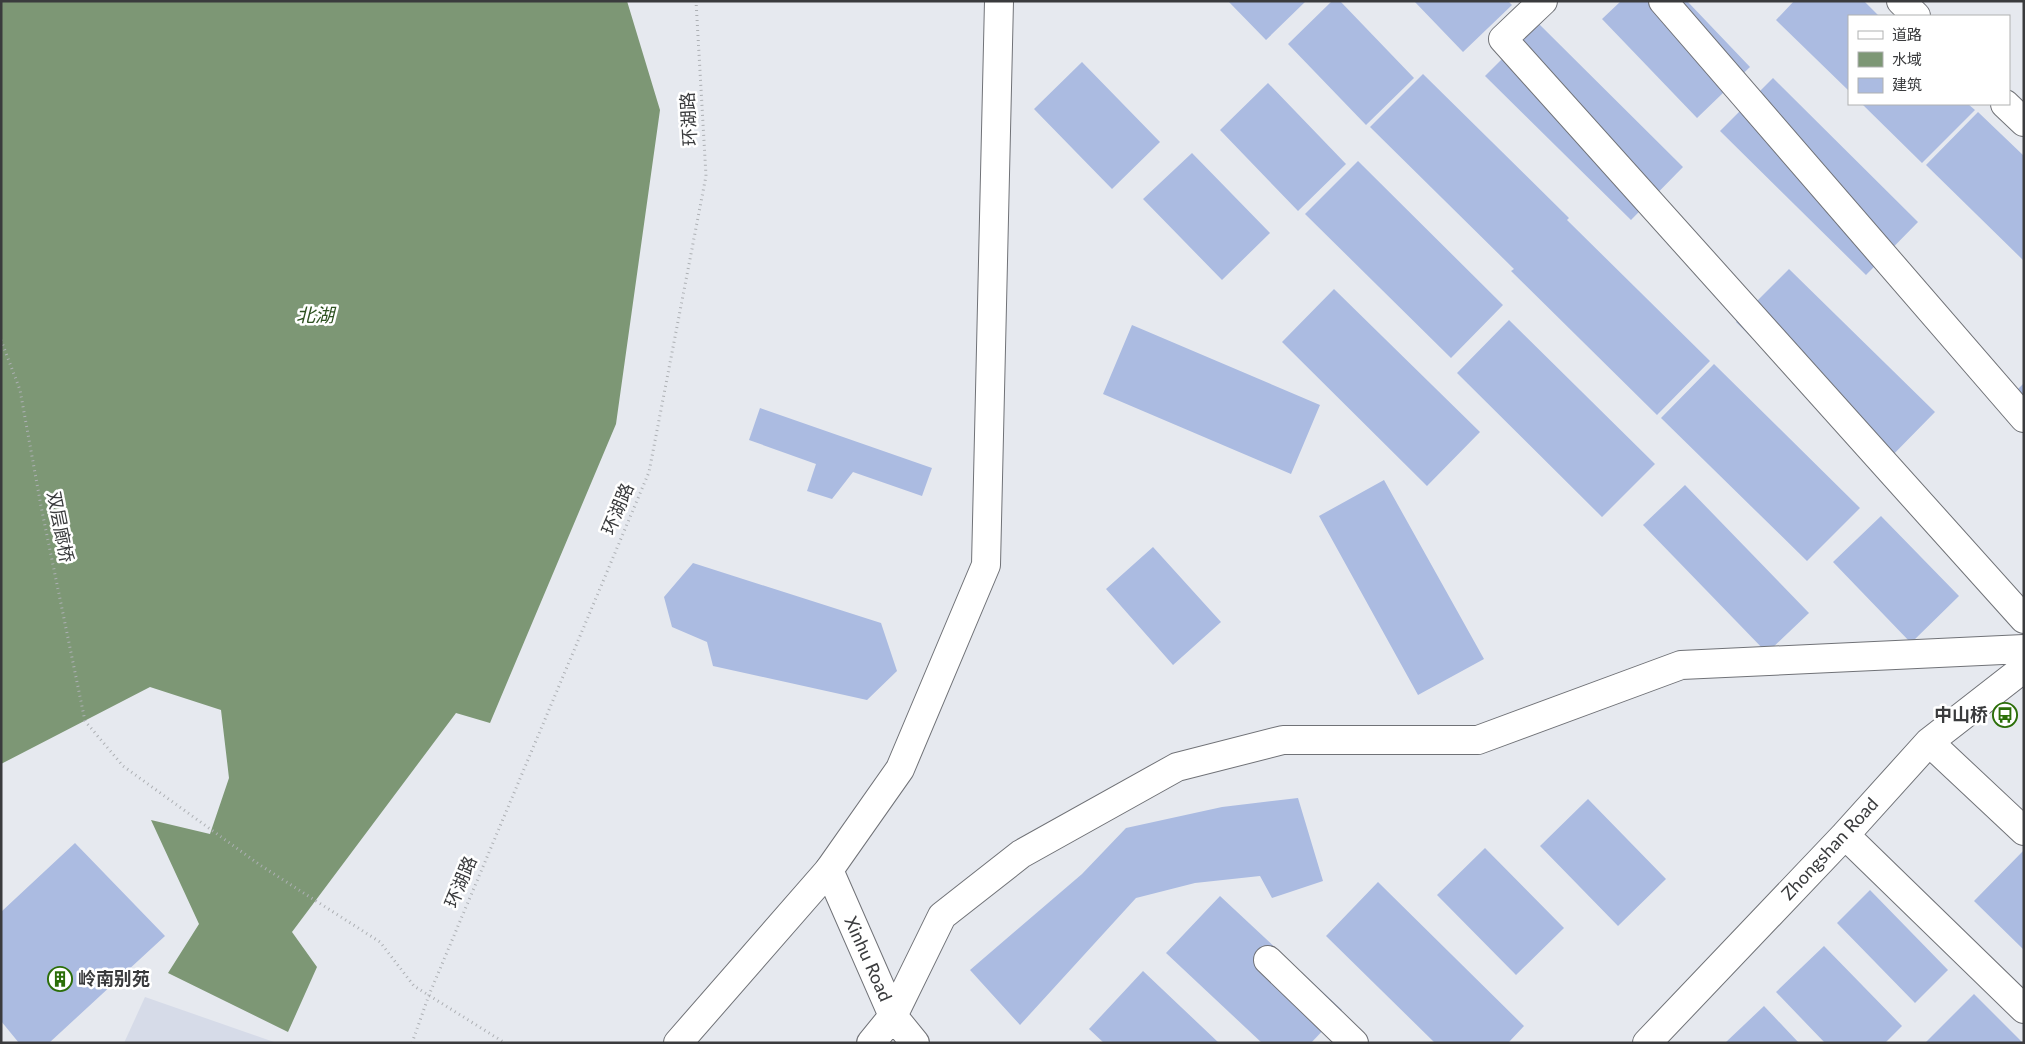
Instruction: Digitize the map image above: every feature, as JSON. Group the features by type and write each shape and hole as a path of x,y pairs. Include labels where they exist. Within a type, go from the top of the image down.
{"street":[{"path":"678,1043 829,870 900,769 986,565 999,1"},
{"path":"1544,1 1503,39 2024,619"},
{"path":"1663,1 2024,418"},
{"path":"1901,1 1915,15"},
{"path":"2006,105 2024,122"},
{"path":"871,1043 893,1016 942,916 1021,854 1177,767 1283,740 1478,740 1681,664 2024,649"},
{"name":"Zhongshan Road","path":"1647,1043 1845,835 1929,742 2024,668"},
{"path":"1929,742 2024,831"},
{"path":"1845,835 2024,1009"},
{"name":"Xinhu Road","path":"829,870 893,1016 915,1043"},
{"path":"1268,960 1354,1043"}],"path":[{"name":"环湖路","path":"412,1043 429,995 648,472 706,176 696,1"},
{"name":"双层廊桥","path":"1,340 20,390 43,516 85,721 123,766 260,865 380,942 414,986 429,995"},
{"path":"429,995 505,1043"}],"shaded area":[{"path":"145,997 274,1042 124,1043"}],"water":[{"name":"北湖","path":"1,1 627,1 660,110 616,424 490,723 456,713 292,932 317,967 288,1032 168,973 199,924 151,820 210,834 229,778 221,710 150,687 1,764"}],"building":[{"path":"1228,1 1306,1 1266,40"},
{"path":"1332,1 1340,1 1414,78 1366,125 1288,44"},
{"path":"1414,1 1508,1 1512,5 1463,52"},
{"path":"1621,1 1687,1 1750,67 1697,118 1602,19"},
{"path":"1794,1 1864,1 1878,15 1848,15 1848,90 1776,20"},
{"path":"1538,23 1683,167 1631,220 1485,76"},
{"path":"1082,62 1160,142 1112,189 1034,109"},
{"path":"1423,74 1710,361 1657,415 1511,271 1514,269 1370,127"},
{"path":"1773,78 1918,222 1866,275 1720,131"},
{"path":"1268,83 1346,164 1298,211 1220,130"},
{"path":"1863,105 1969,105 1975,110 1922,163"},
{"path":"1978,112 2024,156 2024,261 1926,165"},
{"path":"1192,153 1270,233 1222,280 1143,199"},
{"path":"1358,161 1503,305 1451,358 1305,214"},
{"path":"1789,269 1935,412 1882,466 1736,322"},
{"path":"1334,289 1480,432 1427,486 1282,342"},
{"path":"1509,320 1655,464 1602,517 1457,373"},
{"path":"1132,325 1320,405 1291,474 1103,394"},
{"path":"1714,364 1860,508 1807,561 1661,418"},
{"path":"2024,383 2024,399 2016,391"},
{"path":"760,408 932,468 922,496 853,472 832,499 807,491 816,464 749,440"},
{"path":"1384,480 1484,659 1418,695 1319,516"},
{"path":"1685,485 1809,613 1767,653 1643,525"},
{"path":"1881,516 1959,596 1911,643 1833,562"},
{"path":"1153,547 1221,622 1173,665 1106,589"},
{"path":"693,563 881,623 897,671 867,700 713,666 707,642 672,627 664,597"},
{"path":"1298,798 1323,881 1272,898 1260,876 1195,883 1136,898 1020,1025 970,970 1082,874 1126,828 1222,807"},
{"path":"1588,799 1666,879 1618,926 1540,846"},
{"name":"岭南别苑","path":"75,843 165,936 49,1043 19,1043 1,1021 1,912"},
{"path":"1485,848 1564,928 1516,975 1437,895"},
{"path":"2024,850 2024,950 1974,901"},
{"path":"1378,882 1524,1026 1508,1043 1435,1043 1326,936"},
{"path":"1870,890 1948,970 1915,1003 1837,923"},
{"path":"1220,896 1342,1010 1311,1043 1262,1043 1166,953"},
{"path":"1824,946 1902,1026 1885,1043 1825,1043 1776,992"},
{"path":"1143,971 1219,1043 1104,1043 1089,1029"},
{"path":"1974,994 2023,1043 1925,1043"},
{"path":"1764,1006 1799,1043 1725,1043"}],"place":[{"name":"中山桥","path":"2005,715"},
{"name":"岭南别苑","path":"60,979"}]}
